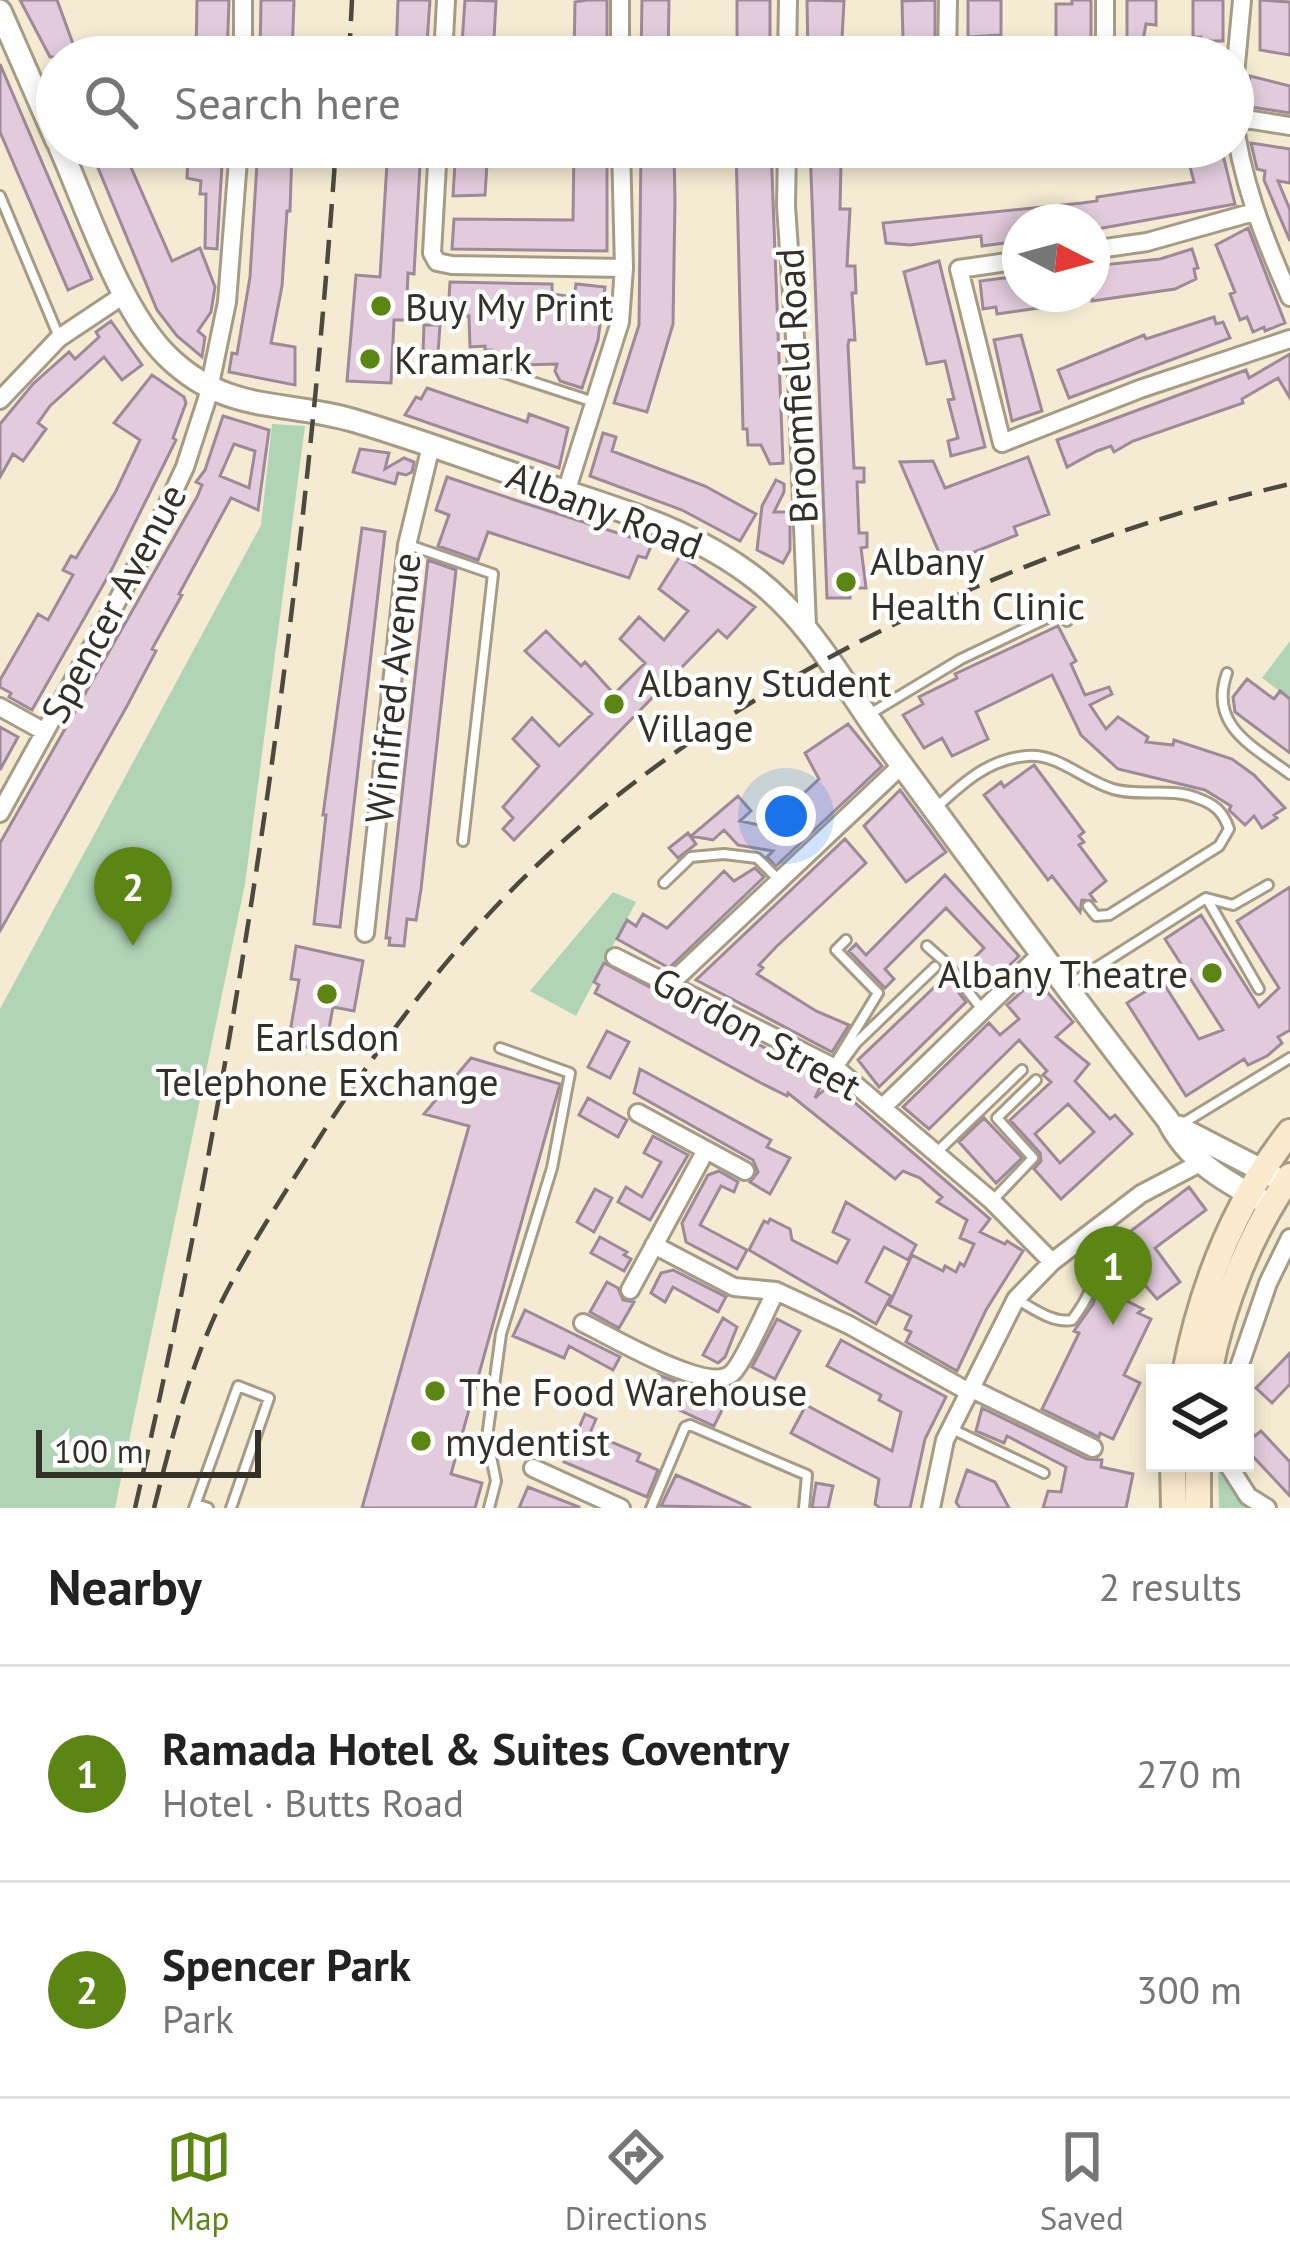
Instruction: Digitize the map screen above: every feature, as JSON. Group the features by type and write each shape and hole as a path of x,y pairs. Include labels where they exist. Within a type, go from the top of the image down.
{"main road":[{"path":"1187,1364 1230,1227 1261,1169 1290,1132"},
{"path":"1212,1364 1234,1285 1282,1188"},
{"path":"1173,1472 1174,1508"},
{"path":"1198,1472 1198,1508"}],"street":[{"path":"243,0 243,36"},
{"path":"444,36 446,0"},
{"path":"620,0 620,36"},
{"path":"788,0 788,36"},
{"path":"947,36 948,0"},
{"path":"1105,0 1106,36"},
{"path":"1239,36 1242,0"},
{"name":"Albany Road","path":"0,11 36,94"},
{"path":"1254,120 1290,126"},
{"name":"Albany Road","path":"69,168 134,313 166,356 210,386 254,404 336,416 658,523 714,550 760,582 807,626 902,765 1175,1135 1200,1163 1248,1194 1282,1188"},
{"name":"Spencer Avenue","path":"0,813 163,517 185,467 210,386 227,302 237,168"},
{"path":"437,168 432,253 437,262 624,268"},
{"path":"566,492 620,322 622,168"},
{"name":"Broomfield Road","path":"787,168 807,626"},
{"path":"1241,168 1254,212 1290,297"},
{"path":"1110,247 1166,238 1254,212"},
{"path":"1002,263 959,269 1002,443 1140,389 1290,339"},
{"path":"0,400 59,338 125,294"},
{"name":"Winifred Avenue","path":"365,933 407,545 431,446"},
{"path":"0,707 45,732"},
{"path":"672,982 902,765"},
{"path":"884,1106 1042,953"},
{"name":"Gordon Street","path":"615,957 835,1068 992,1201 1052,1262"},
{"path":"638,1113 746,1171"},
{"name":"Albany Road","path":"1167,1119 1198,1141 1261,1169 1282,1188"},
{"path":"630,1290 706,1150"},
{"path":"932,1508 950,1429 1016,1299 1052,1262 1141,1194 1200,1163"},
{"path":"1240,1364 1268,1283 1289,1242"},
{"path":"654,1245 734,1287 776,1291 969,1390 1091,1440"},
{"path":"584,1323 697,1377 719,1378 734,1372 776,1291"},
{"path":"532,1468 621,1508"},
{"path":"1233,1472 1248,1496 1267,1508"}],"lane":[{"path":"0,196 59,338"},
{"path":"477,364 596,403"},
{"path":"407,545 493,574 463,841"},
{"path":"867,716 1005,637 1063,610 1066,621"},
{"path":"1227,673 1220,692 1234,732 1290,775"},
{"path":"934,809 975,772 1035,755 1048,755 1091,782 1120,791 1192,795 1218,807 1229,829 1219,846 1108,915 1096,916 1088,906"},
{"path":"664,883 692,857 724,854 757,858 779,880"},
{"path":"1067,986 1206,898 1233,905 1268,885"},
{"path":"1206,898 1258,989"},
{"path":"835,1068 878,993 836,950 847,940"},
{"path":"927,946 982,1010"},
{"path":"835,1068 934,967"},
{"path":"489,1508 496,1481 488,1437 501,1334 552,1168 570,1073 500,1048"},
{"path":"1167,1119 1186,1123 1290,1058"},
{"path":"936,1152 1022,1070"},
{"path":"992,1201 1033,1158 997,1118 1036,1080"},
{"path":"1016,1299 1064,1322 1072,1319 1095,1272 1081,1241"},
{"path":"208,1508 195,1506 238,1386 269,1398 231,1508"},
{"path":"650,1508 685,1427 690,1425 807,1475 804,1508"},
{"path":"950,1429 1044,1473"}],"green space":[{"path":"272,424 305,426 245,884 115,1508 0,1508 0,1009 261,525"},
{"path":"1290,641 1290,699 1262,678"},
{"path":"613,892 636,902 576,1016 530,991"},
{"path":"1218,1472 1225,1472 1237,1494 1253,1508 1219,1508"}],"building":[{"path":"20,0 57,0 70,36 39,36"},
{"path":"197,0 229,0 228,36 196,36"},
{"path":"261,0 294,0 293,36 260,36"},
{"path":"398,0 430,0 427,36 397,36"},
{"path":"465,0 496,1 494,36 462,36"},
{"path":"607,0 607,36 574,36 575,2"},
{"path":"642,0 669,0 668,36 641,36"},
{"path":"737,0 770,0 770,36 737,36"},
{"path":"807,0 844,1 842,36 808,36"},
{"path":"935,0 935,36 903,36 902,1"},
{"path":"968,0 1001,0 1001,35 968,36"},
{"path":"1072,0 1091,0 1091,36 1056,36 1056,4 1072,4"},
{"path":"1127,0 1156,0 1156,25 1146,24 1144,36 1127,36"},
{"path":"1193,0 1223,0 1223,36 1193,36"},
{"path":"1260,0 1290,2 1290,55 1260,50"},
{"path":"0,64 36,148 36,168 45,168 92,279 68,290 0,132"},
{"path":"1254,77 1290,86 1290,113 1254,107"},
{"path":"1254,143 1290,149 1290,183 1278,181 1290,210 1290,241 1264,180 1265,171 1257,169"},
{"path":"98,168 131,168 172,261 200,248 215,287 211,312 198,331 205,337 202,357 157,310"},
{"path":"187,168 222,168 217,249 205,248 206,194 200,194 201,181 187,178"},
{"path":"257,168 291,168 282,286 271,343 295,347 295,385 229,372 232,353 237,354 250,277"},
{"path":"387,168 420,168 414,274 408,273 406,320 394,320 391,383 347,381 356,275 380,277"},
{"path":"455,168 487,168 485,195 453,196"},
{"path":"574,168 607,168 607,251 452,249 454,219 573,220"},
{"path":"641,168 674,168 673,324 647,412 614,403 639,325"},
{"path":"737,168 772,168 783,463 770,464 761,445 748,445 747,429 743,429"},
{"path":"811,168 841,168 840,209 850,209 847,266 855,266 856,293 852,293 855,340 848,345 854,468 864,468 864,482 857,482 859,533 867,533 867,547 861,548 866,588 849,588 850,598 827,598"},
{"path":"1190,168 1226,168 1235,204 1110,227 1110,204 1072,204 1097,201 1097,197 1194,182"},
{"path":"1002,211 1002,243 982,246 981,236 910,245 886,243 883,223"},
{"path":"1248,228 1285,323 1265,331 1264,327 1253,332 1247,317 1240,320 1230,294 1235,292 1216,245"},
{"path":"1192,249 1196,279 1175,289 1110,298 1110,264 1160,259"},
{"path":"939,261 985,447 951,456 948,441 958,438 945,361 927,364 904,272"},
{"path":"1002,278 1002,312 1011,312 997,314 996,307 983,309 980,281"},
{"path":"450,282 552,284 552,294 574,297 576,284 605,287 598,340 582,388 560,381 557,364 523,365 523,354 492,356 485,346 470,347 469,316 448,315"},
{"path":"1214,317 1216,324 1223,322 1230,338 1069,398 1058,370 1144,335 1146,339"},
{"path":"111,321 142,365 122,380 104,357 50,406 38,423 46,429 23,461 13,454 0,477 0,424 33,384 69,352 75,359"},
{"path":"424,325 440,325 438,353 423,352"},
{"path":"1021,335 1042,411 1012,421 994,340"},
{"path":"1290,354 1290,398 1278,378 1242,399 1243,403 1114,452 1111,446 1097,451 1067,467 1057,440 1246,370 1249,378"},
{"path":"152,375 184,397 176,440 111,571 32,710 9,697 11,693 0,687 0,680 38,614 48,620 73,575 63,570 71,556 76,558 116,491 140,440 114,423"},
{"path":"427,388 527,422 529,414 568,428 559,468 405,415"},
{"path":"223,416 269,430 258,510 231,498 127,706 0,931 0,843 197,497 202,485 196,482 205,470","holes":["234,444 255,451 249,488 220,476"]},
{"path":"603,433 616,437 612,451 705,486 756,514 740,541 682,510 590,476"},
{"path":"360,449 389,453 385,469 404,458 414,462 412,472 398,473 395,484 353,472"},
{"path":"1028,457 1049,514 1014,527 1017,535 944,564 900,462 933,461 945,488"},
{"path":"447,477 652,544 646,558 638,556 629,578 488,532 478,560 438,546 449,515 436,510"},
{"path":"776,480 784,484 784,492 774,512 790,512 790,550 783,563 757,550 762,506"},
{"path":"362,528 385,532 340,927 314,924 323,815"},
{"name":"Albany Student Village","path":"680,556 755,607 727,638 718,630 514,840 503,829 513,818 503,807 539,766 513,739 532,718 559,746 592,714 525,651 546,631 581,666 585,662 614,694 645,663 620,639 639,617 664,640 688,611 659,589"},
{"path":"428,560 456,570 416,920 407,919 404,946 389,945 390,938 386,938"},
{"path":"1058,626 1076,661 1071,664 1085,695 1109,687 1112,694 1090,705 1106,729 1118,717 1148,737 1146,742 1173,745 1174,740 1232,759 1285,808 1274,815 1277,818 1262,828 1254,816 1245,825 1229,810 1231,806 1205,790 1118,769 1081,735 1052,675 976,712 988,739 952,756 942,738 924,748 903,715 923,704 919,697 957,678 955,674"},
{"path":"1247,679 1274,699 1280,691 1290,699 1290,753 1235,712 1233,697"},
{"path":"848,724 882,766 776,866 767,857 773,851 738,845 724,830 713,840 691,836 738,796 751,811 740,821 768,827 819,779 805,753"},
{"path":"0,727 18,737 0,770"},
{"path":"1034,765 1084,832 1079,845 1106,881 1090,894 1095,901 1082,900 1080,912 1052,876 1048,880 984,795"},
{"path":"900,790 946,852 906,882 864,826"},
{"path":"688,833 696,844 678,858 669,848"},
{"path":"845,839 866,863 776,947 757,974 816,1011 849,1025 832,1052 696,980"},
{"path":"755,868 764,877 669,968 617,939 627,920 636,926 643,914 667,928 724,871 734,881"},
{"path":"945,875 1019,956 987,987 966,966 984,948 946,908 885,969 894,979 885,988 849,951 856,944 866,955"},
{"path":"1290,887 1290,1030 1278,1037 1282,1043 1267,1056 1248,1065 1244,1059 1186,1096 1127,1003 1162,981 1199,1039 1223,1030 1165,939 1201,915 1259,1007 1279,988 1237,921"},
{"name":"Earlsdon Telephone Exchange","path":"296,946 363,961 354,1011 333,1007 325,1050 288,1044 299,980 291,979"},
{"path":"604,963 824,1079 815,1098 832,1083 990,1219 980,1232 1023,1251 986,1310 957,1371 906,1342 911,1316 889,1305 912,1255 943,1271 945,1266 956,1272 960,1263 964,1266 974,1244 960,1238 967,1220 937,1202 942,1197 920,1178 903,1171 895,1179 788,1093 595,993 599,985 594,982"},
{"path":"946,976 966,1002 879,1087 858,1060"},
{"path":"1036,979 1073,1022 1056,1037 1089,1064 1075,1081 1110,1119 1115,1115 1132,1134 1061,1199 1034,1169 1041,1161 1040,1153 1010,1120 1051,1082 1019,1040 929,1129 903,1107 989,1023 1000,1035 1019,1019 1007,1005","holes":["1068,1104 1094,1132 1060,1163 1035,1134"]},
{"path":"607,1031 629,1042 610,1078 588,1067"},
{"path":"471,1058 560,1084 451,1474 482,1483 475,1508 362,1508 469,1126 424,1114"},
{"path":"640,1069 771,1140 767,1147 790,1158 770,1194 750,1182 758,1172 753,1160 634,1093"},
{"path":"588,1098 627,1120 618,1137 579,1115"},
{"path":"984,1118 1022,1158 996,1183 959,1142"},
{"path":"653,1136 688,1155 650,1220 618,1202 626,1187 642,1197 661,1162 644,1153"},
{"path":"719,1171 738,1182 734,1192 721,1186 700,1225 747,1250 737,1269 686,1242 682,1223 708,1175"},
{"path":"1189,1187 1206,1210 1155,1248 1180,1282 1157,1299 1111,1246"},
{"path":"595,1189 612,1198 594,1232 577,1222"},
{"path":"846,1202 916,1245 908,1260 884,1247 866,1282 891,1296 876,1324 749,1250 764,1221 770,1219 790,1229 792,1240 837,1263 849,1240 833,1232"},
{"path":"600,1237 627,1252 624,1255 631,1259 624,1271 591,1253"},
{"path":"673,1270 726,1297 718,1312 673,1287 665,1302 651,1293 661,1273"},
{"path":"607,1282 618,1288 623,1300 634,1302 619,1328 590,1312"},
{"path":"1100,1282 1151,1319 1124,1375 1140,1383 1113,1439 1100,1433 1099,1437 1042,1409"},
{"path":"525,1310 620,1357 613,1370 569,1346 564,1358 513,1336"},
{"path":"723,1318 737,1327 718,1363 703,1355"},
{"path":"777,1319 800,1331 775,1379 752,1367"},
{"path":"841,1340 946,1397 925,1439 910,1508 880,1508 875,1504 879,1479 791,1433 806,1405 892,1451 901,1412 879,1400 881,1395 827,1366"},
{"path":"1290,1353 1290,1384 1272,1403 1256,1388"},
{"path":"658,1375 704,1392 719,1392 715,1402 724,1406 714,1426 649,1396"},
{"path":"982,1408 1087,1459 1102,1460 1101,1467 1133,1474 1126,1508 1043,1508 1048,1491 1061,1492 1066,1467 1007,1436 1004,1443 976,1431"},
{"path":"585,1414 596,1419 590,1433 640,1454 637,1461 658,1470 647,1497 564,1462"},
{"path":"1261,1431 1290,1462 1290,1496 1254,1458 1254,1435"},
{"path":"967,1470 995,1482 1009,1508 960,1508 956,1502"},
{"path":"676,1475 697,1484 751,1508 661,1506"},
{"path":"816,1483 833,1486 828,1508 812,1508"},
{"path":"528,1487 579,1507 579,1508 519,1508"}],"railway":[{"path":"350,36 352,0"},
{"path":"135,1508 205,1171 262,832 306,490 334,168"},
{"path":"154,1508 207,1333 280,1200 362,1074 429,984 503,899 582,824 671,756 766,694 867,638 971,589 1078,547 1290,484"}],"place":[{"name":"Buy My Print","path":"381,306"},
{"name":"Kramark","path":"370,359"},
{"name":"Albany Health Clinic","path":"846,582"},
{"name":"Albany Student Village","path":"614,704"},
{"name":"Spencer Park","path":"133,946"},
{"name":"Albany Theatre","path":"1212,973"},
{"name":"Earlsdon Telephone Exchange","path":"327,994"},
{"name":"Ramada Hotel & Suites Coventry","path":"1113,1325"},
{"name":"The Food Warehouse","path":"435,1391"},
{"name":"mydentist","path":"421,1441"}]}
